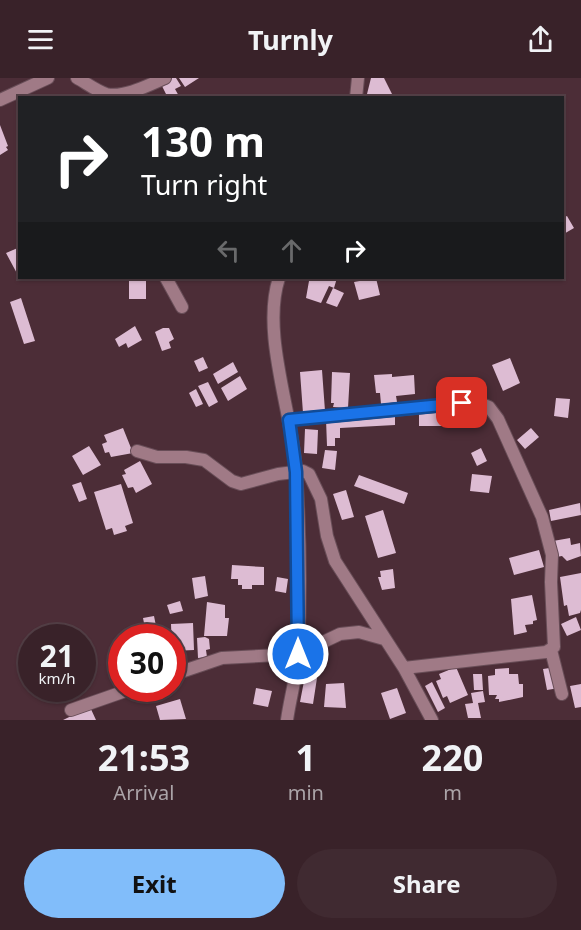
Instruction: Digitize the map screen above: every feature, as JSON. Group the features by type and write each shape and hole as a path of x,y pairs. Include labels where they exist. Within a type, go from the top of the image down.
{"street":[{"path":"0,100 48,78"},
{"path":"77,78 106,96 124,95 165,78"},
{"path":"101,78 106,96"},
{"path":"356,96 358,78"},
{"path":"167,279 182,307"},
{"path":"279,279 273,301 274,331 296,472 298,654 287,720"},
{"path":"289,420 443,404 477,402 489,407 503,429 535,498 549,541 556,640 551,650 562,694"},
{"path":"137,451 157,457 186,457 204,460 232,481 241,484 303,471 314,482 321,499 327,536 335,561 404,668 432,720"},
{"path":"186,670 222,658 298,654 340,634 359,632 385,640"},
{"path":"404,668 551,650"},
{"path":"71,710 108,697"}],"building":[{"path":"176,78 181,86 175,89 179,96 167,96 161,84"},
{"path":"179,78 199,78 185,87"},
{"path":"371,78 384,78 393,96 366,96"},
{"path":"0,125 8,150 0,155"},
{"path":"567,216 574,228 564,234 564,217"},
{"path":"18,248 18,275 6,253"},
{"path":"129,279 146,279 146,299 129,299"},
{"path":"337,279 334,288 329,286 321,303 306,298 309,281 306,280"},
{"path":"376,279 380,295 359,300 354,282"},
{"path":"333,288 344,293 337,307 326,303"},
{"path":"21,298 35,341 24,344 10,302"},
{"path":"135,326 142,340 128,348 126,343 119,347 115,339"},
{"path":"169,328 174,339 169,342 171,348 162,351 155,332"},
{"path":"203,357 208,368 199,372 194,361"},
{"path":"510,358 520,383 503,391 492,365"},
{"path":"233,362 238,372 218,384 213,374"},
{"path":"322,370 325,411 303,413 300,372"},
{"path":"332,372 350,373 348,408 333,407 334,403 331,403"},
{"path":"392,374 392,377 414,375 415,394 396,396 397,402 381,404 380,393 376,393 374,375"},
{"path":"240,376 247,389 228,401 221,388"},
{"path":"208,382 218,402 209,407 198,386"},
{"path":"196,389 203,404 196,407 189,393"},
{"path":"556,398 570,399 568,418 554,416"},
{"path":"455,411 456,426 419,426 419,412"},
{"path":"395,416 395,425 340,428 340,438 335,438 335,446 327,446 326,419"},
{"path":"123,428 133,453 111,457 109,452 105,453 102,444 107,442 104,435"},
{"path":"531,428 539,437 525,449 517,440"},
{"path":"305,429 318,430 317,454 304,453"},
{"path":"89,446 101,465 83,475 72,456"},
{"path":"481,448 487,461 477,466 471,453"},
{"path":"325,450 337,451 335,470 322,468"},
{"path":"140,461 152,484 136,493 133,487 128,488 122,475 126,474 124,470"},
{"path":"472,474 492,476 489,493 470,491"},
{"path":"359,475 408,493 404,504 354,486"},
{"path":"81,482 87,499 79,502 72,485"},
{"path":"121,484 133,523 125,526 127,531 114,535 112,528 106,530 94,492"},
{"path":"346,490 354,517 342,520 333,494"},
{"path":"580,503 581,515 551,521 549,510"},
{"path":"383,510 396,553 378,558 365,516"},
{"path":"570,538 571,545 580,543 581,556 567,561 562,556 556,557 553,541"},
{"path":"539,550 544,567 514,575 509,558"},
{"path":"232,565 264,567 264,585 252,585 252,589 242,589 242,585 238,585 238,579 231,579"},
{"path":"393,569 395,588 382,590 378,577 381,577 380,571"},
{"path":"581,573 581,610 580,613 569,616 567,605 564,606 560,577"},
{"path":"205,576 208,596 195,599 192,578"},
{"path":"277,577 288,579 286,593 275,591"},
{"path":"532,595 537,620 533,621 533,624 525,625 527,632 514,635 511,599"},
{"path":"180,601 183,611 170,614 167,605"},
{"path":"207,602 225,605 225,618 229,618 227,636 204,636"},
{"path":"154,616 156,624 144,624 143,618"},
{"path":"576,617 581,630 567,636 561,624"},
{"path":"193,623 194,650 186,650 186,624 171,624"},
{"path":"197,638 209,639 210,649 206,650 207,657 198,658"},
{"path":"456,667 468,695 450,703 447,696 443,698 436,681 441,679 439,674"},
{"path":"556,667 559,688 547,690 543,669"},
{"path":"509,668 509,674 518,674 519,684 523,684 523,697 499,702 499,699 495,699 497,695 489,695 488,676 495,675 495,669"},
{"path":"473,674 482,674 483,690 474,690"},
{"path":"305,676 317,678 313,704 300,702"},
{"path":"432,682 445,708 438,712 425,686"},
{"path":"344,683 346,708 324,707 326,684"},
{"path":"581,684 581,707 575,708 570,686"},
{"path":"256,688 272,691 268,707 253,704"},
{"path":"397,688 406,713 390,719 381,693"},
{"path":"483,691 485,702 478,703 481,718 468,718 465,704 473,703 471,693"},
{"path":"181,702 186,719 160,720 156,706"},
{"path":"90,707 96,720 63,720"}],"route":[{"path":"298,654 296,472 289,420 462,403"}]}
